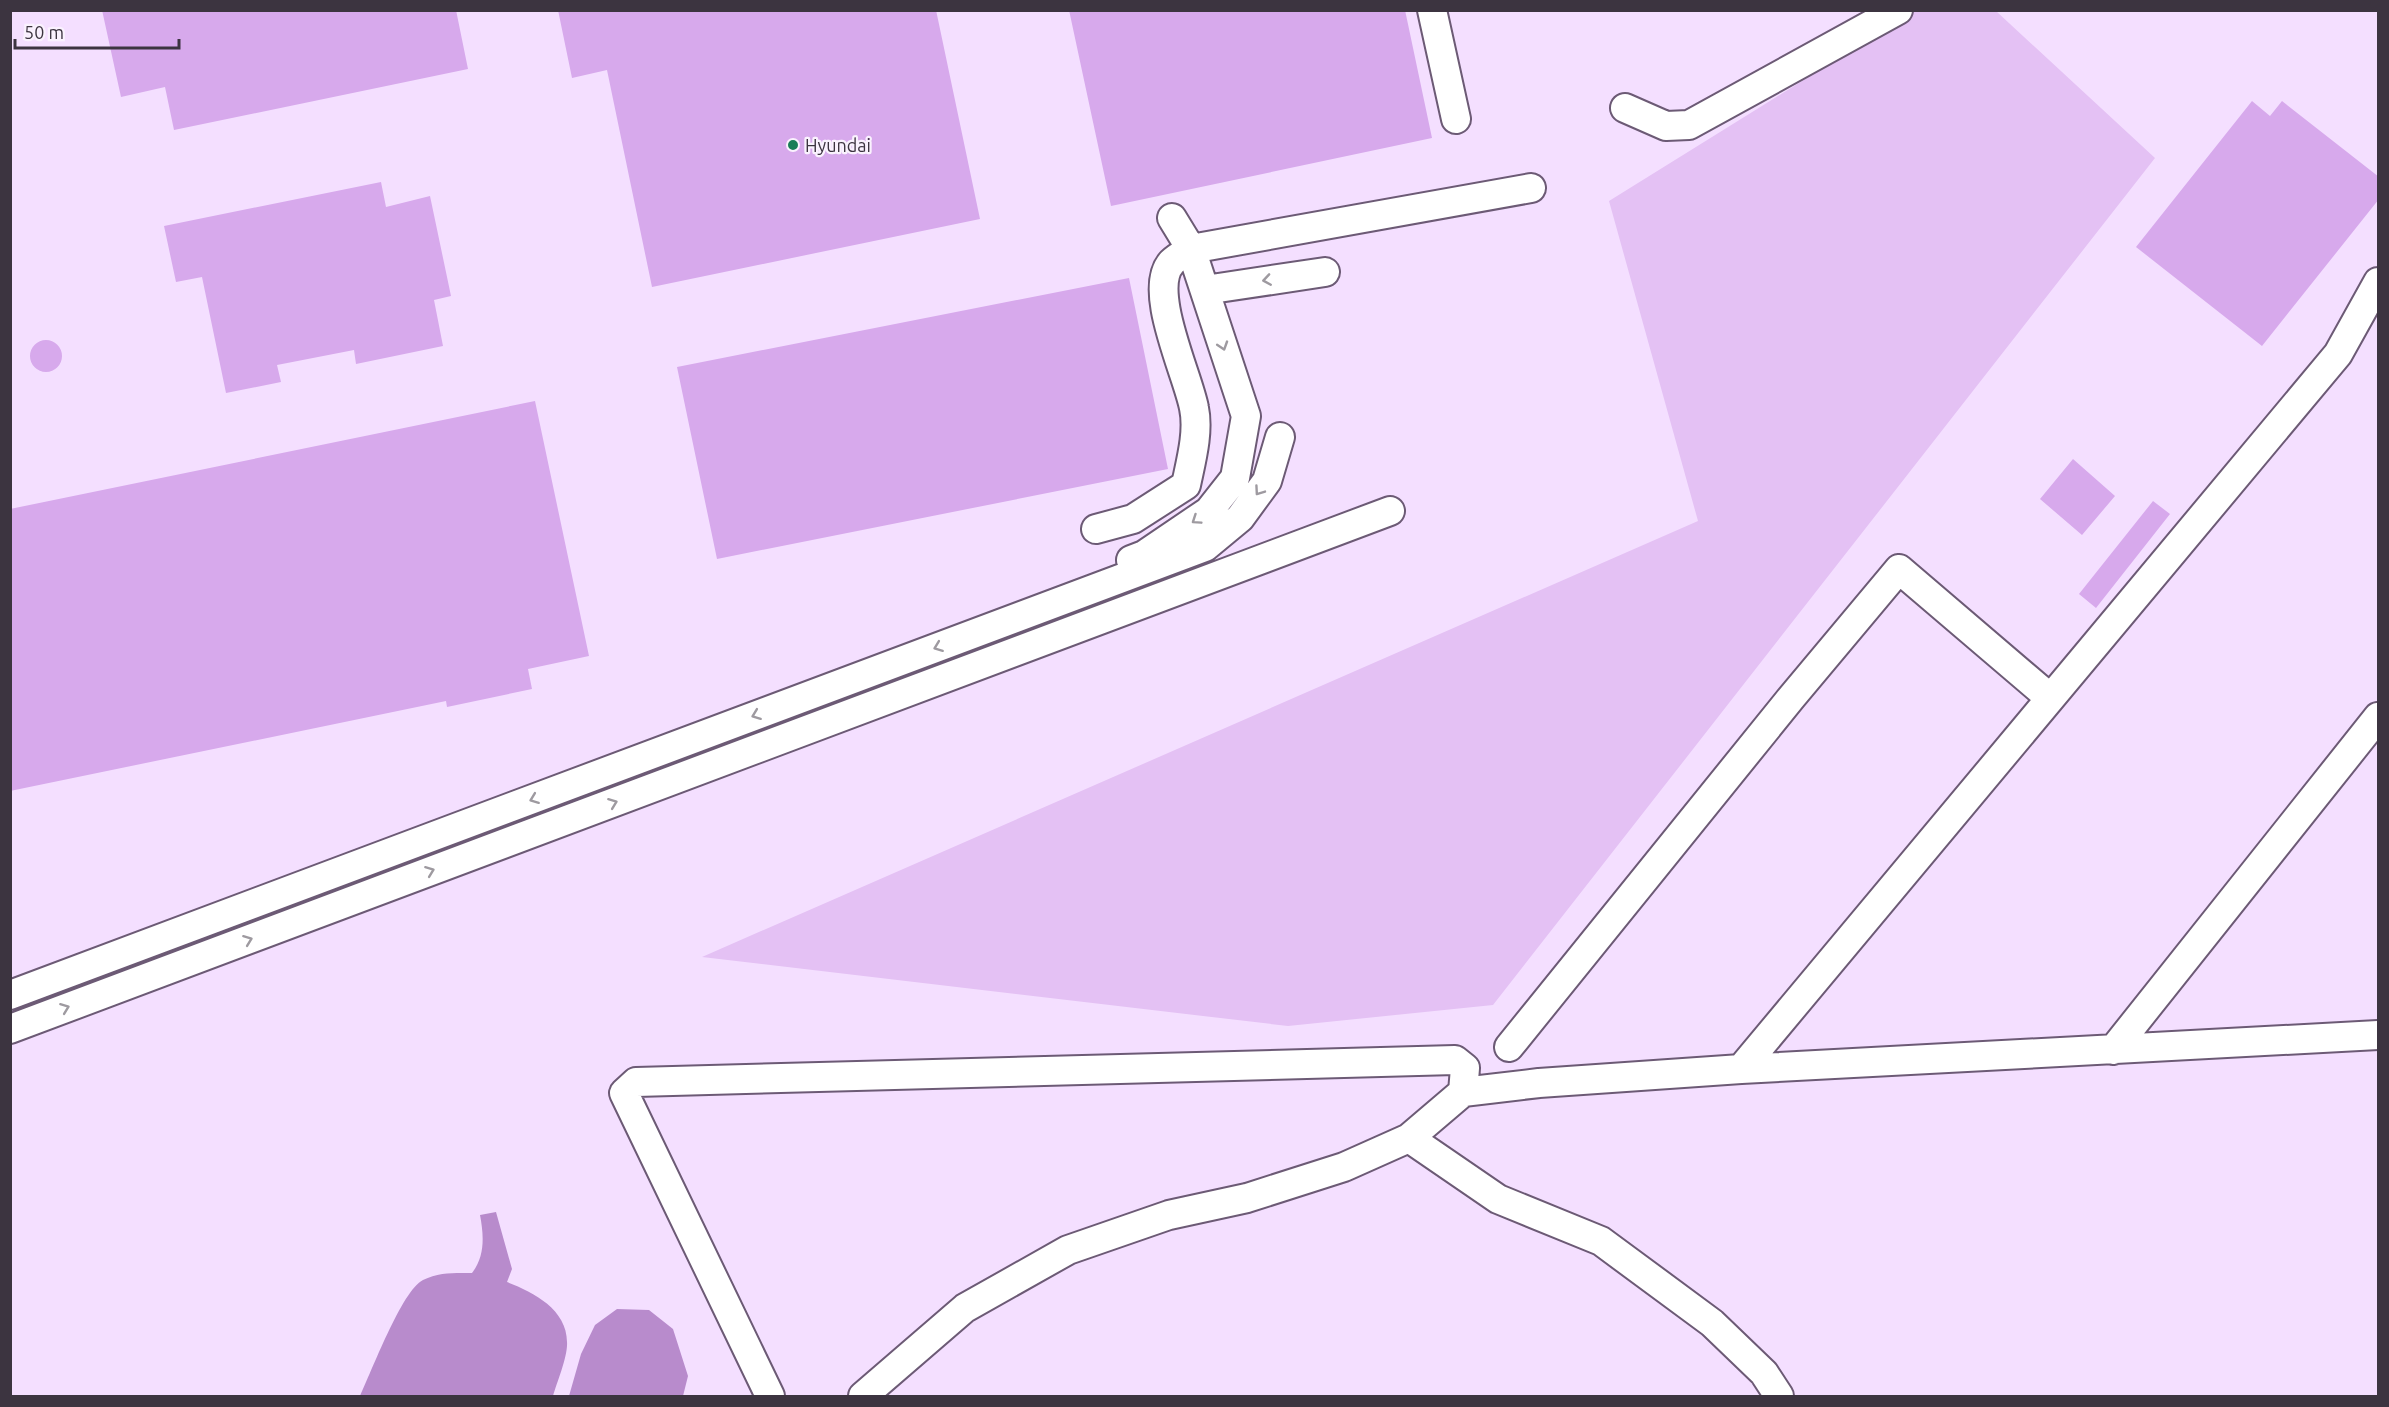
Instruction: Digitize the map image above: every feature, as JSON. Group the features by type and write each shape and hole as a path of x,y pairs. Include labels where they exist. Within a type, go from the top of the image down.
{"lane":[{"path":"1432,10 1456,119"},
{"path":"1625,108 1666,126 1689,125 1898,10"},
{"path":"1096,530 1133,519 1186,485 1193,450 1195,409 1167,313 1162,285 1170,263 1191,249 1532,188"},
{"path":"976,633 1014,606 1049,590 1144,555 1209,511 1235,478 1246,416 1191,249 1172,219"},
{"path":"1205,290 1325,272"},
{"path":"1741,1069 2338,354 2379,282"},
{"path":"10,995 1205,547 1240,518 1267,481 1280,437"},
{"path":"10,1029 1390,511"},
{"path":"1509,1047 1791,698 1899,569 2050,698"},
{"path":"2113,1050 2379,717"},
{"path":"863,1396 965,1308 1068,1250 1169,1215 1247,1197 1344,1167 1409,1138 1463,1092 1539,1083 1741,1069 2379,1035"},
{"path":"770,1396 624,1093 636,1082 1455,1060 1466,1068 1463,1092"},
{"path":"1409,1138 1498,1199 1600,1240 1712,1323 1764,1373 1779,1396"}],"shaded area":[{"path":"1915,11 1996,11 2155,158 1493,1005 1288,1026 702,957 1698,521 1609,201"},
{"path":"496,1212 512,1269 507,1282 547,1303 561,1320 565,1330 566,1354 553,1396 360,1396 406,1299 423,1280 447,1274 472,1273 479,1260 482,1246 480,1215"},
{"path":"617,1309 649,1310 673,1329 688,1376 683,1396 569,1396 581,1354 595,1325"}],"building":[{"path":"102,10 456,10 468,69 174,130 165,87 121,97"},
{"name":"Hyundai","path":"558,10 936,10 980,219 652,287 607,70 572,78"},
{"path":"1069,10 1405,10 1432,138 1111,206"},
{"path":"2252,101 2270,116 2282,101 2379,177 2379,199 2262,346 2136,247"},
{"path":"381,182 386,207 430,196 451,296 434,300 443,346 356,364 354,350 277,365 281,382 226,393 202,277 176,282 164,226"},
{"path":"1129,278 1168,469 717,559 677,367"},
{"path":"46,340 58,344 62,356 58,368 46,372 34,368 30,356 34,344"},
{"path":"535,401 589,656 528,669 532,689 447,707 446,701 10,791 10,509"},
{"path":"2073,459 2115,496 2082,535 2040,499"},
{"path":"2153,501 2170,514 2096,608 2079,594"}],"place":[{"name":"Hyundai","path":"793,145"}]}
